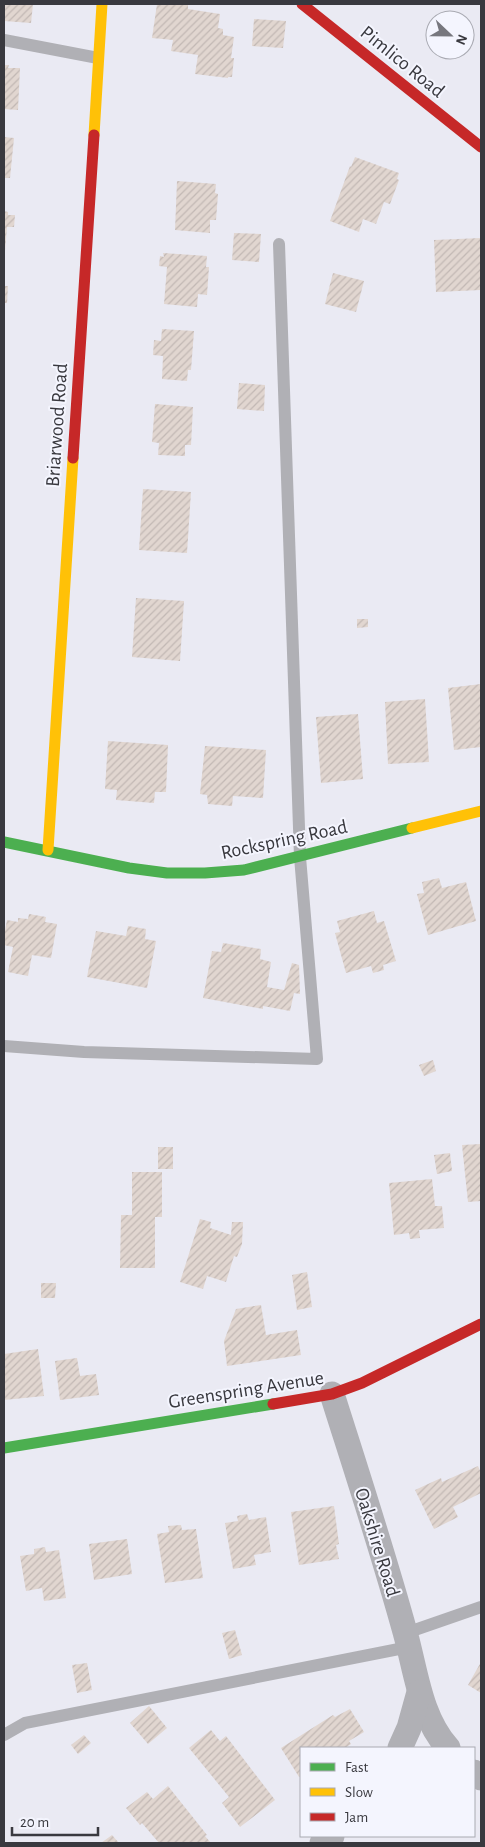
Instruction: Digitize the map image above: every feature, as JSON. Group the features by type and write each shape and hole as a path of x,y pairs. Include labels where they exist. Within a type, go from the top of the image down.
{"street":[{"name":"Briarwood Road","path":"48,850 102,4"},
{"name":"Pimlico Road","path":"302,4 481,147"},
{"name":"Rockspring Road","path":"4,842 129,868 167,873 205,874 244,870 481,812"},
{"name":"Greenspring Avenue","path":"4,1448 332,1394 370,1379 481,1324"},
{"name":"Oakshire Road","path":"332,1394 407,1640 419,1692 438,1737 447,1747"},
{"name":"Oakshire Road","path":"400,1747 410,1728 419,1692"}],"lane":[{"path":"4,40 98,58"},
{"path":"4,1046 84,1052 317,1058 300,857 279,244"},
{"path":"4,1735 25,1724 407,1640 481,1606"}],"building":[{"path":"5,4 33,4 31,23 4,21"},
{"path":"157,4 188,4 188,9 220,14 218,28 223,29 223,35 234,37 231,58 234,58 232,77 195,74 198,55 171,51 173,40 152,38"},
{"path":"254,19 286,21 283,48 252,46"},
{"path":"4,65 9,65 8,68 20,68 18,110 4,109"},
{"path":"4,137 14,138 10,178 4,178"},
{"path":"355,157 399,173 397,179 399,180 390,204 384,202 376,224 363,219 359,232 330,221"},
{"path":"177,181 216,184 215,193 218,194 216,220 210,220 210,233 175,230"},
{"path":"4,211 8,212 8,215 15,215 14,227 7,227 5,251 4,250"},
{"path":"234,233 261,234 259,262 232,260"},
{"path":"481,238 481,290 436,292 434,240"},
{"path":"163,253 207,256 206,267 209,267 207,295 198,294 197,307 164,304 167,267 159,266 160,256 164,257"},
{"path":"333,273 364,281 356,312 325,304"},
{"path":"4,286 8,286 7,303 4,303"},
{"path":"162,329 194,331 191,370 188,370 187,381 162,379 163,356 153,355 154,340 161,341"},
{"path":"239,383 265,385 264,411 237,409"},
{"path":"155,404 193,407 191,445 185,445 185,456 158,455 159,443 152,442"},
{"path":"143,489 191,492 187,553 139,550"},
{"path":"136,598 184,601 180,661 132,657"},
{"path":"357,619 368,619 368,627 357,628"},
{"path":"481,684 481,747 454,750 448,688"},
{"path":"425,699 429,762 388,764 385,702"},
{"path":"358,714 363,779 321,783 316,717"},
{"path":"108,741 168,745 166,792 155,792 154,803 116,800 117,790 105,789"},
{"path":"205,746 266,750 263,798 233,796 232,806 208,804 207,795 200,794"},
{"path":"439,878 442,888 466,882 476,921 428,935 417,894 424,893 422,882"},
{"path":"374,911 377,923 384,921 396,961 383,965 384,970 373,973 371,966 346,973 335,933 340,932 337,921"},
{"path":"29,914 46,917 45,922 57,924 51,958 32,955 28,976 8,972 13,947 4,945 4,936 7,920 18,922 18,918 28,919"},
{"path":"128,926 146,929 145,939 156,941 147,988 87,977 96,931 126,936"},
{"path":"223,943 261,949 260,959 271,962 267,987 284,990 292,963 299,965 300,994 294,993 290,1011 263,1006 263,1009 203,998 212,951 221,952"},
{"path":"433,1060 436,1071 424,1076 419,1065"},
{"path":"481,1144 481,1201 468,1202 462,1145"},
{"path":"158,1147 173,1147 173,1169 158,1169"},
{"path":"450,1153 452,1171 437,1174 434,1155"},
{"path":"132,1172 162,1172 162,1217 155,1217 155,1268 120,1268 121,1215 132,1215"},
{"path":"432,1179 435,1206 442,1206 444,1228 419,1230 420,1238 410,1239 409,1233 394,1235 389,1183"},
{"path":"200,1219 211,1222 210,1228 231,1235 232,1222 243,1222 242,1244 237,1257 234,1256 226,1282 207,1276 203,1289 180,1282"},
{"path":"307,1272 312,1307 297,1310 292,1275"},
{"path":"41,1283 56,1283 55,1298 41,1298"},
{"path":"261,1305 266,1335 297,1330 301,1355 227,1366 224,1341 236,1309"},
{"path":"38,1349 44,1396 4,1400 4,1354"},
{"path":"77,1358 80,1376 96,1374 99,1395 60,1400 55,1361"},
{"path":"478,1466 481,1473 481,1493 453,1507 458,1517 434,1529 415,1490 441,1478 442,1482"},
{"path":"334,1506 339,1544 336,1545 339,1559 299,1565 291,1512"},
{"path":"247,1514 249,1520 266,1517 271,1552 254,1555 256,1565 233,1569 225,1523 238,1521 237,1516"},
{"path":"181,1525 182,1530 196,1529 203,1578 165,1583 157,1534 169,1532 168,1526"},
{"path":"127,1539 132,1574 94,1580 89,1544"},
{"path":"45,1547 46,1552 59,1550 66,1598 44,1601 42,1588 26,1591 20,1556 34,1554 34,1549"},
{"path":"235,1630 242,1655 229,1659 222,1633"},
{"path":"481,1662 481,1693 468,1685"},
{"path":"87,1663 92,1690 77,1693 72,1665"},
{"path":"149,1706 167,1728 148,1744 130,1723"},
{"path":"350,1709 364,1732 349,1741 351,1744 346,1747 300,1747 299,1777 281,1748 333,1715 335,1717"},
{"path":"211,1730 220,1741 226,1736 275,1800 240,1827 222,1803 229,1797 189,1748"},
{"path":"84,1735 91,1743 78,1754 71,1745"},
{"path":"168,1786 207,1835 205,1836 211,1843 159,1843 126,1808 147,1792 153,1799"},
{"path":"112,1835 119,1843 101,1843"}],"traffic: fast":[{"path":"4,842 129,868 167,873 205,873 244,870 412,828"},
{"path":"4,1448 273,1404"}],"traffic: slow":[{"path":"94,135 102,4"},
{"path":"48,850 73,458"},
{"path":"412,828 481,811"}],"traffic: jam":[{"path":"302,4 481,147"},
{"path":"73,458 94,135"},
{"path":"273,1404 332,1394 362,1383 481,1324"}]}
